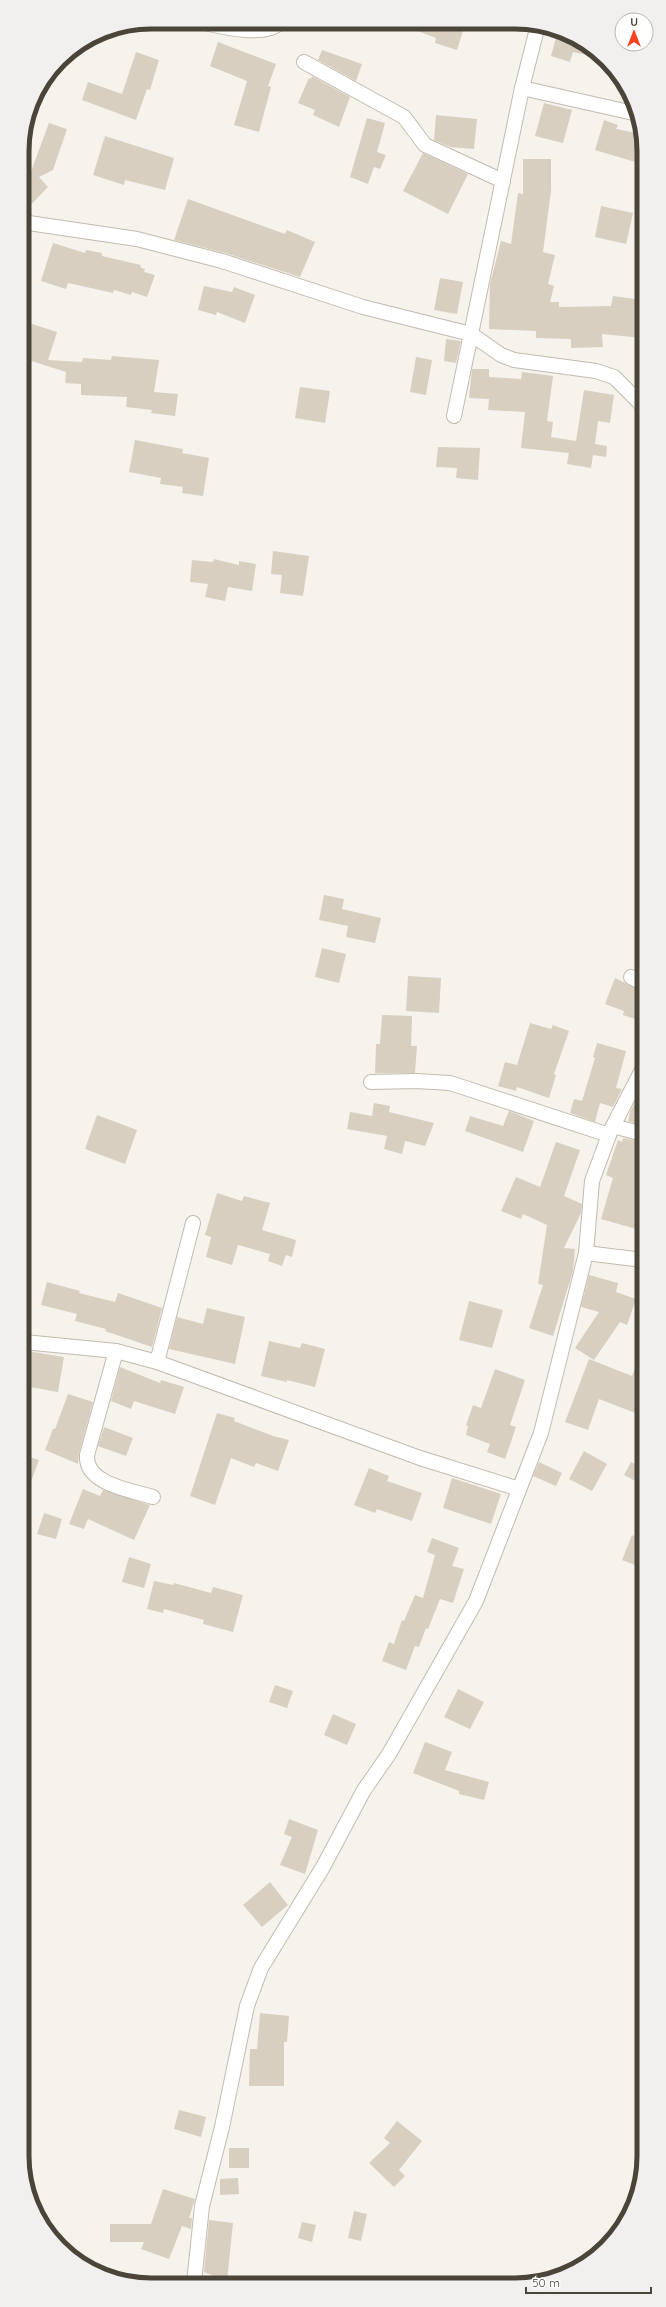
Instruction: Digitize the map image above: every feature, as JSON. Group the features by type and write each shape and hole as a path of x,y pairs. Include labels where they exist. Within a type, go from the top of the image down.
{"street":[{"path":"244,29 257,31 272,29"},
{"path":"454,416 522,88 536,31"},
{"path":"304,62 404,117 425,145 503,181"},
{"path":"522,88 631,112"},
{"path":"29,223 145,241 222,261 363,307 472,334 501,355 514,360 596,370 607,374 619,382 637,400"},
{"path":"195,2278 202,2206 222,2127 247,2006 261,1968 324,1867 364,1790 389,1754 476,1601 541,1433 586,1253 592,1181 611,1130 637,1080"},
{"path":"371,1082 416,1081 450,1083 611,1130 637,1133"},
{"path":"157,1362 193,1223"},
{"path":"586,1253 637,1259"},
{"path":"29,1342 116,1351 157,1362 412,1455 519,1489"},
{"path":"116,1351 87,1455 87,1466 96,1478 153,1497"}],"building":[{"path":"412,29 463,29 457,50 435,43 436,38"},
{"path":"557,36 576,45 591,56 573,52 570,62 551,56"},
{"path":"218,42 276,64 268,86 271,87 259,132 234,125 247,81 210,66"},
{"path":"322,50 362,64 356,81 318,60"},
{"path":"136,52 159,60 150,90 147,89 136,120 82,100 88,82 122,94"},
{"path":"312,76 350,97 339,127 313,115 315,110 298,103 309,78 311,79"},
{"path":"544,103 572,110 563,143 535,136"},
{"path":"436,115 477,119 474,149 450,147 434,140"},
{"path":"367,118 385,123 377,152 386,155 380,169 374,167 368,184 350,177"},
{"path":"604,120 618,125 616,129 636,133 637,163 595,150"},
{"path":"49,123 67,129 53,170 39,177 48,187 29,207 29,177"},
{"path":"105,136 174,158 165,190 125,180 124,185 93,175"},
{"path":"423,153 468,174 448,214 403,191"},
{"path":"523,159 551,159 551,191 543,252 555,255 548,284 554,286 550,302 559,302 559,307 611,306 613,296 637,299 637,338 602,334 603,347 571,348 571,339 536,338 536,331 489,329 490,284 501,241 511,244 518,193 523,194"},
{"path":"188,199 285,234 287,230 315,242 300,277 225,253 174,240"},
{"path":"601,206 633,213 626,244 595,237"},
{"path":"53,243 85,253 86,250 102,253 102,256 141,265 140,267 145,269 144,272 155,275 147,297 132,292 131,295 114,290 113,293 68,283 66,289 41,281"},
{"path":"440,278 463,282 457,314 434,310"},
{"path":"204,286 232,292 234,287 255,295 245,323 217,312 216,315 198,310"},
{"path":"32,324 57,332 48,360 82,362 83,358 111,360 112,356 159,360 154,392 178,394 175,416 151,413 152,410 126,407 127,397 81,395 81,384 65,383 66,372 29,360 29,334"},
{"path":"446,339 461,341 456,363 444,361"},
{"path":"416,357 432,360 426,395 410,392"},
{"path":"472,369 489,369 489,377 521,379 522,372 553,376 547,421 553,422 551,437 576,441 584,390 614,395 610,423 598,421 595,444 607,446 606,457 593,455 591,468 567,464 569,453 521,448 525,412 488,410 489,399 469,398"},
{"path":"300,387 330,391 325,423 295,418"},
{"path":"135,440 183,449 182,453 209,458 203,496 182,493 183,487 160,484 161,478 129,472"},
{"path":"438,447 480,448 478,480 456,478 457,468 436,467"},
{"path":"273,551 309,556 303,596 280,593 282,575 271,574"},
{"path":"214,559 239,565 239,561 256,564 252,591 228,587 225,601 205,597 208,584 190,582 192,560 213,562"},
{"path":"324,895 344,899 342,909 381,918 375,943 346,937 348,926 319,920"},
{"path":"322,948 346,954 339,983 315,977"},
{"path":"408,976 441,978 439,1013 406,1011"},
{"path":"615,978 637,989 637,1020 623,1015 624,1011 605,1004"},
{"path":"382,1015 412,1016 411,1046 417,1046 415,1073 375,1073 376,1044 380,1044"},
{"path":"530,1023 551,1029 553,1025 569,1031 554,1074 556,1075 549,1098 517,1087 516,1091 498,1086 505,1062 517,1065"},
{"path":"597,1043 626,1051 616,1088 622,1089 613,1107 600,1103 595,1122 570,1113 574,1099 582,1101 595,1058 593,1057"},
{"path":"637,1099 637,1124 628,1121 630,1112"},
{"path":"374,1103 390,1106 389,1112 434,1123 425,1146 405,1141 402,1154 384,1149 387,1136 347,1129 350,1112 372,1116"},
{"path":"509,1111 534,1121 523,1152 465,1131 470,1116 503,1126"},
{"path":"97,1115 137,1130 125,1164 85,1149"},
{"path":"623,1138 637,1141 637,1229 601,1219 613,1178 606,1175 618,1140 622,1142"},
{"path":"556,1142 580,1150 564,1196 582,1204 581,1213 564,1248 575,1249 573,1271 553,1336 529,1328 543,1285 538,1284 547,1225 523,1214 521,1219 501,1211 516,1177 540,1187"},
{"path":"217,1193 242,1201 244,1196 270,1203 262,1230 296,1240 292,1257 286,1255 282,1266 268,1261 270,1254 238,1245 232,1265 206,1257 211,1237 205,1235"},
{"path":"589,1275 618,1283 616,1292 636,1299 627,1325 620,1322 594,1360 575,1348 599,1312 581,1307"},
{"path":"47,1282 80,1291 79,1293 115,1302 118,1293 162,1308 152,1347 105,1331 106,1329 75,1321 77,1314 41,1305"},
{"path":"469,1301 503,1310 492,1348 459,1340"},
{"path":"207,1308 245,1317 235,1364 169,1349 177,1317 203,1324"},
{"path":"269,1341 300,1348 302,1343 325,1349 315,1387 287,1380 287,1382 261,1376"},
{"path":"29,1351 64,1357 58,1392 29,1387"},
{"path":"589,1359 632,1376 637,1362 637,1414 599,1399 588,1430 565,1422"},
{"path":"120,1367 160,1383 161,1380 184,1387 175,1414 134,1401 131,1409 111,1401"},
{"path":"495,1369 525,1380 510,1425 516,1427 505,1459 487,1452 490,1444 466,1435 468,1426 466,1425 473,1405 481,1408"},
{"path":"68,1394 93,1402 79,1453 78,1464 45,1450 53,1429 55,1429"},
{"path":"217,1413 235,1418 234,1421 273,1436 289,1440 278,1471 256,1463 254,1467 231,1458 215,1505 190,1496"},
{"path":"104,1427 133,1438 126,1456 98,1446"},
{"path":"584,1451 607,1464 592,1491 569,1479"},
{"path":"29,1457 39,1460 29,1487"},
{"path":"539,1462 562,1473 556,1486 533,1476"},
{"path":"631,1462 637,1465 637,1482 624,1475"},
{"path":"369,1468 389,1476 387,1481 422,1493 412,1521 377,1509 375,1513 354,1505"},
{"path":"452,1478 501,1494 491,1524 443,1508"},
{"path":"83,1489 100,1496 103,1490 150,1505 134,1540 88,1519 84,1529 69,1524"},
{"path":"44,1513 62,1519 56,1539 37,1534"},
{"path":"632,1535 637,1537 637,1566 622,1560"},
{"path":"432,1538 459,1548 452,1566 464,1569 453,1603 440,1599 428,1629 426,1628 419,1647 415,1646 406,1670 382,1661 389,1642 394,1644 402,1620 404,1621 415,1595 423,1598 435,1555 427,1552"},
{"path":"129,1557 151,1564 144,1588 122,1582"},
{"path":"154,1581 173,1585 174,1583 211,1593 213,1587 243,1595 233,1632 203,1624 204,1620 164,1609 163,1613 147,1609"},
{"path":"275,1685 293,1691 287,1708 269,1702"},
{"path":"458,1689 484,1702 470,1729 444,1717"},
{"path":"333,1714 356,1724 347,1745 324,1735"},
{"path":"425,1742 452,1752 445,1770 489,1782 484,1800 459,1794 459,1791 413,1773"},
{"path":"289,1819 318,1830 305,1874 280,1865 292,1837 284,1834"},
{"path":"270,1882 288,1905 262,1927 243,1905"},
{"path":"260,2013 289,2016 287,2042 284,2042 284,2086 249,2086 250,2049 257,2049"},
{"path":"179,2110 206,2117 201,2137 174,2129"},
{"path":"397,2121 422,2141 399,2170 405,2176 394,2187 369,2163 390,2143 384,2138"},
{"path":"229,2148 249,2148 249,2168 229,2168"},
{"path":"238,2178 239,2194 220,2195 220,2179"},
{"path":"163,2189 195,2199 189,2218 192,2218 191,2229 182,2226 169,2259 141,2249 144,2242 110,2242 110,2224 151,2224"},
{"path":"354,2211 367,2214 361,2241 348,2238"},
{"path":"209,2220 233,2223 227,2278 219,2278 204,2272"},
{"path":"302,2222 316,2225 312,2242 298,2238"}]}
